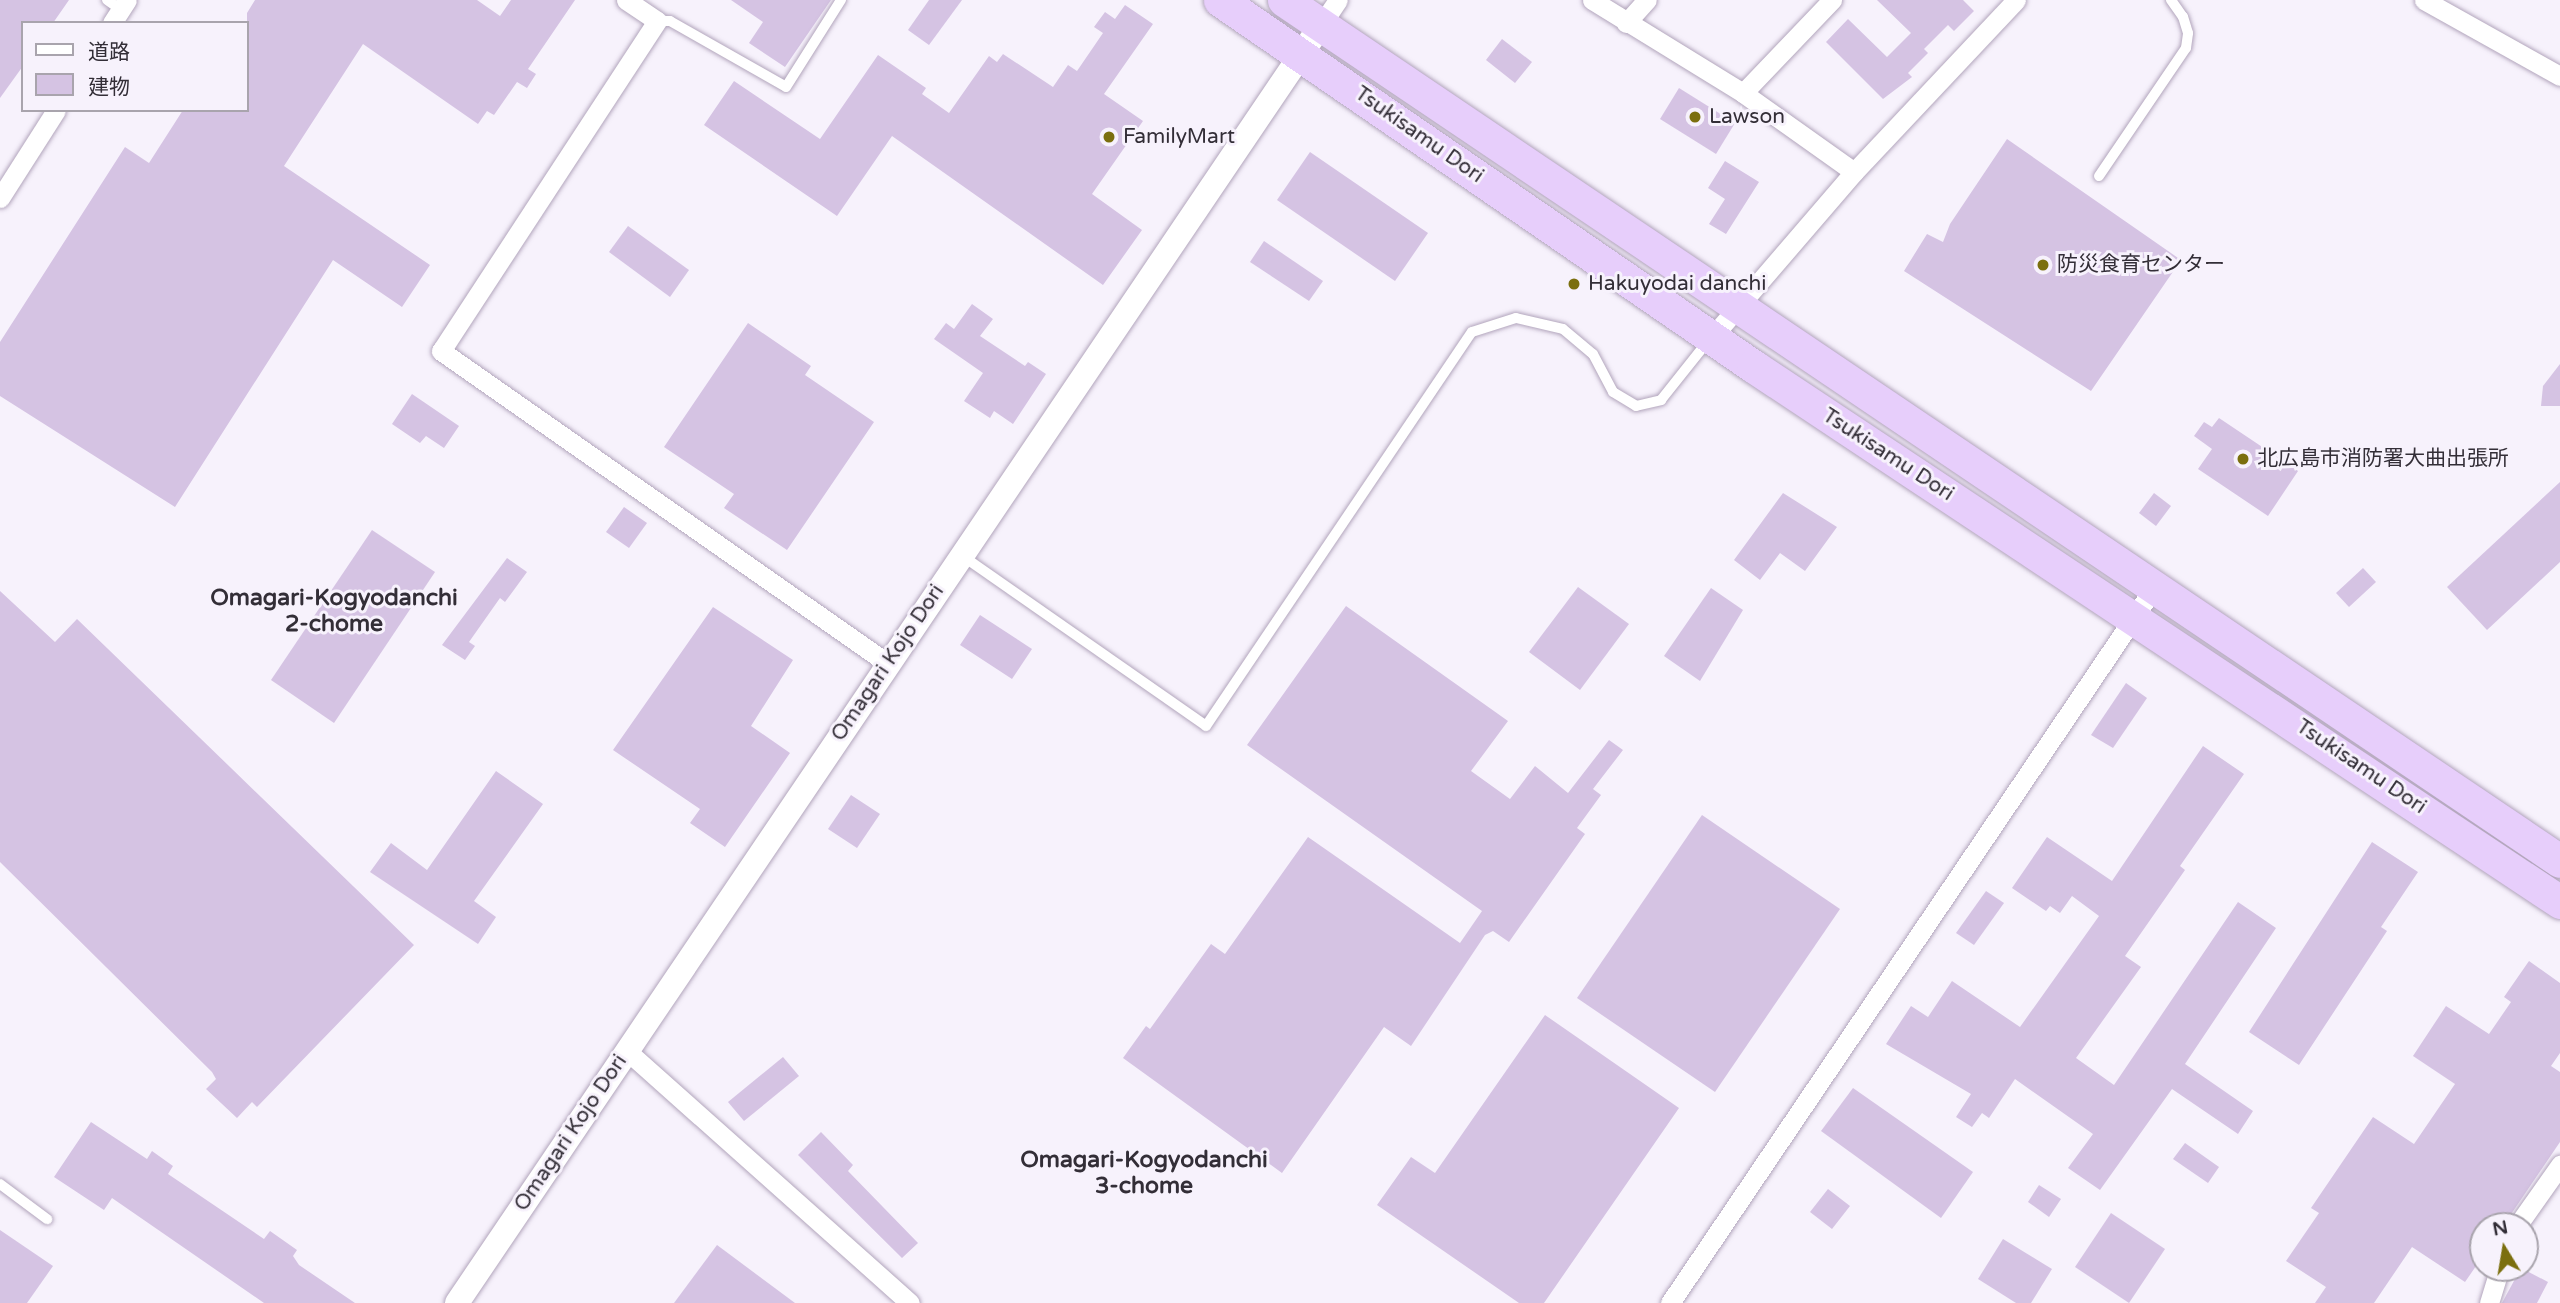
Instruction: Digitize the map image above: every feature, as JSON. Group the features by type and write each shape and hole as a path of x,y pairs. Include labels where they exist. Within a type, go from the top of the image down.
{"highway":[{"name":"Tsukisamu Dori","path":"1220,0 1712,337 2560,902"},
{"name":"Tsukisamu Dori","path":"1284,0 1330,12 1735,306 2560,861"}],"street":[{"path":"626,0 657,21 441,351 887,663"},
{"path":"1592,0 1743,93 1854,172"},
{"path":"1626,23 1647,0"},
{"path":"1743,93 1832,0"},
{"path":"1712,337 1735,306 1854,172 2017,0"},
{"path":"2424,0 2560,76"},
{"name":"Omagari Kojo Dori","path":"457,1303 960,555 1330,12"},
{"path":"0,198 55,112"},
{"path":"1670,1303 2153,589"},
{"path":"626,1050 909,1303"},
{"path":"2527,1212 2560,1165"},
{"path":"2489,1303 2496,1282"}],"lane":[{"path":"657,21 670,21 786,87 841,0"},
{"path":"2099,176 2186,48 2186,25 2171,0"},
{"path":"960,555 1206,726 1472,332 1516,318 1563,329 1593,354 1614,392 1636,406 1661,400 1712,337"},
{"path":"0,1184 47,1219"}],"building":[{"path":"0,0 69,0 54,21 21,21 21,69 0,98"},
{"path":"255,0 477,0 500,16 511,0 575,0 528,69 536,74 527,88 517,82 494,115 487,111 478,124 363,44 284,166 430,265 402,307 333,260 175,507 0,396 0,342 125,147 149,163 182,112 248,112 247,13"},
{"path":"731,0 831,0 785,67 749,43 763,22"},
{"path":"929,0 962,0 929,45 908,30"},
{"path":"1877,0 1963,0 1974,11 1954,31 1948,25 1924,49 1928,53 1908,73 1912,77 1883,99 1826,42 1848,19 1887,57 1911,33"},
{"path":"1125,5 1153,24 1104,94 1143,121 1092,194 1142,230 1103,285 892,136 837,216 704,125 734,81 820,139 878,55 926,88 922,94 949,113 989,56 997,62 1003,54 1053,87 1068,65 1077,71 1103,33 1094,27 1105,12 1115,19"},
{"path":"1502,39 1532,62 1515,83 1486,60"},
{"path":"1679,88 1735,123 1716,154 1660,119"},
{"name":"防災食育センター","path":"2007,139 2181,260 2091,391 1904,271 1927,234 1943,242 1950,224"},
{"path":"1310,152 1428,233 1395,281 1277,200"},
{"path":"1725,161 1759,182 1726,234 1709,224 1725,199 1708,188"},
{"path":"628,226 689,270 670,297 609,252"},
{"path":"1264,241 1323,281 1309,301 1250,262"},
{"path":"972,304 993,319 980,336 1025,366 1028,362 1046,374 1013,424 994,411 990,418 964,401 983,373 934,339 946,323 954,329"},
{"path":"748,323 811,366 805,375 874,422 787,550 724,508 734,494 664,447"},
{"path":"2560,364 2560,406 2541,406 2543,386"},
{"path":"412,394 459,426 444,448 426,436 420,443 392,424"},
{"name":"北広島市消防署大曲出張所","path":"2219,418 2298,471 2268,516 2198,469 2212,449 2194,436 2204,422 2212,427"},
{"path":"2560,482 2560,562 2487,630 2447,587"},
{"path":"1783,493 1837,527 1805,571 1780,553 1760,580 1734,560"},
{"path":"2154,493 2171,506 2156,526 2139,513"},
{"path":"624,507 647,523 629,548 606,532"},
{"path":"372,530 435,572 334,723 271,680"},
{"path":"507,558 527,572 505,602 500,598 469,642 475,646 465,660 442,645"},
{"path":"2363,568 2376,582 2349,607 2336,593"},
{"path":"1578,587 1629,624 1580,690 1529,652"},
{"path":"1711,588 1743,610 1700,681 1664,656"},
{"path":"0,591 55,642 77,619 414,945 257,1107 252,1102 237,1118 206,1089 216,1079 212,1072 0,862"},
{"path":"1346,606 1508,721 1471,771 1510,799 1535,766 1568,793 1609,740 1623,750 1593,789 1601,795 1577,828 1585,834 1509,942 1493,931 1485,935 1411,1046 1384,1027 1282,1173 1123,1058 1146,1026 1150,1029 1211,944 1225,954 1308,837 1460,943 1482,911 1247,745"},
{"path":"713,607 793,660 751,726 790,753 725,847 690,823 700,809 613,750"},
{"path":"980,615 1032,649 1012,679 960,645"},
{"path":"2126,683 2147,698 2113,748 2091,735"},
{"path":"2203,746 2244,774 2180,866 2185,870 2125,956 2141,967 2076,1058 2114,1085 2238,902 2276,928 2185,1064 2253,1111 2238,1134 2172,1089 2100,1190 2068,1168 2093,1134 2015,1079 1989,1118 1982,1113 1972,1127 1956,1117 1971,1094 1886,1044 1911,1006 1928,1017 1952,981 2020,1027 2099,916 2072,896 2060,913 2050,906 2046,911 2012,888 2047,837 2112,881"},
{"path":"496,771 543,804 474,901 496,917 478,944 370,872 391,843 427,870"},
{"path":"851,795 880,814 857,848 828,829"},
{"path":"1702,815 1840,909 1715,1092 1577,998"},
{"path":"2372,842 2418,872 2381,927 2387,931 2299,1065 2249,1032"},
{"path":"1986,891 2004,903 1974,945 1956,933"},
{"path":"2529,961 2560,983 2560,1053 2551,1066 2560,1072 2560,1142 2512,1212 2469,1212 2469,1276 2465,1282 2412,1247 2374,1303 2315,1303 2326,1287 2286,1261 2319,1213 2311,1208 2373,1117 2414,1144 2455,1084 2413,1056 2446,1006 2489,1034 2511,1002 2504,997"},
{"path":"1545,1015 1679,1108 1544,1303 1519,1303 1377,1205 1411,1157 1435,1173"},
{"path":"783,1057 799,1076 744,1121 728,1102"},
{"path":"1853,1088 1973,1172 1941,1218 1821,1131"},
{"path":"91,1122 147,1159 152,1151 173,1166 168,1174 264,1239 270,1231 297,1250 293,1256 299,1265 355,1303 264,1303 112,1198 104,1210 54,1177"},
{"path":"821,1132 853,1165 848,1171 918,1243 902,1258 798,1155"},
{"path":"2185,1143 2219,1167 2208,1183 2173,1159"},
{"path":"2039,1185 2061,1199 2049,1217 2028,1202"},
{"path":"1828,1189 1850,1206 1832,1229 1810,1212"},
{"path":"2111,1213 2165,1249 2129,1303 2075,1267"},
{"path":"0,1230 53,1266 27,1303 0,1303"},
{"path":"2003,1239 2052,1269 2031,1303 2016,1303 1978,1279"},
{"path":"717,1245 795,1303 674,1303"},
{"path":"2539,1277 2548,1282 2537,1303 2502,1303 2513,1282 2539,1282"}],"place":[{"name":"Lawson","path":"1695,117"},
{"name":"FamilyMart","path":"1109,137"},
{"name":"防災食育センター","path":"2043,265"},
{"name":"Hakuyodai danchi","path":"1574,284"},
{"name":"北広島市消防署大曲出張所","path":"2243,459"}],"district":[{"name":"Omagari-Kogyodanchi 2-chome","path":"334,611"},
{"name":"Omagari-Kogyodanchi 3-chome","path":"1144,1173"}]}
